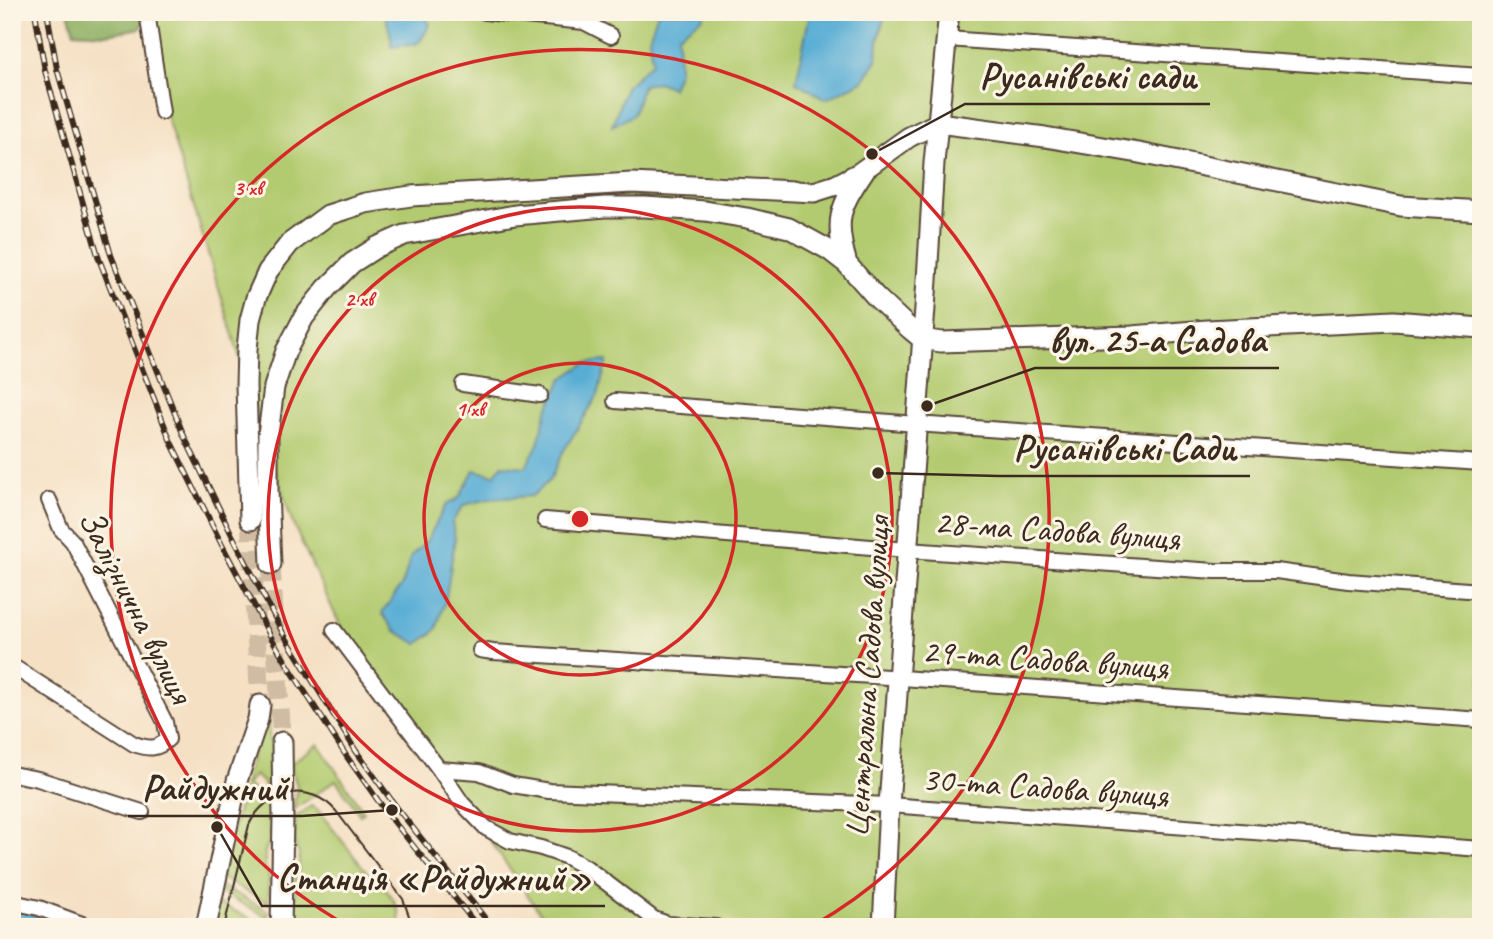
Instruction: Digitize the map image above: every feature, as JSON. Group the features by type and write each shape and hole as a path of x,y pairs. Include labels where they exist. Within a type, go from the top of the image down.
{"main road":[{"name":"Центральна Садова вулиця","path":"883,927 922,339 949,12"},
{"path":"250,520 246,385 250,320 256,298 268,271 290,243 328,215 365,203 411,196 632,183 814,192 836,185 909,137 938,123 1045,136 1401,206 1481,211"},
{"path":"847,264 840,242 840,216 849,193 867,167"},
{"path":"271,564 268,435 274,387 286,351 304,317 327,288 352,264 377,247 404,235 515,215 605,207 705,211 747,218 789,228 829,250 847,264 876,297 922,339 941,342 1132,336 1394,321 1481,328"},
{"path":"206,927 237,781 258,719 260,705"},
{"path":"281,927 282,741"}],"street":[{"path":"147,12 162,113"},
{"path":"485,12 584,22 611,36"},
{"path":"947,39 1481,76"},
{"path":"463,384 540,395"},
{"path":"615,401 1481,463"},
{"name":"Залізнична вулиця","path":"12,666 134,744 152,748 161,746 168,739 165,722 73,542 61,529 49,500"},
{"name":"28-ма Садова вулиця","path":"545,520 907,550 1215,571 1276,570 1348,581 1481,590"},
{"path":"334,630 462,803 486,828 510,841 541,848 587,868 654,919 667,924 716,927"},
{"name":"29-та Садова вулиця","path":"480,650 1481,720"},
{"name":"30-та Садова вулиця","path":"439,769 479,772 513,785 549,791 889,805 1481,849"},
{"path":"12,774 38,779 142,812"},
{"path":"12,902 39,908 90,927"}],"green space":[{"path":"68,12 145,12 145,16 141,28 107,34 74,32"},
{"path":"147,12 1481,12 1481,927 550,927 341,627 293,524 163,105"},
{"path":"264,705 270,705 269,740 279,741 278,787 270,790 255,775 246,784 272,808 270,842 265,851 265,867 269,875 268,903 221,878"},
{"path":"318,744 364,812 360,815 336,780 293,810 297,789 291,763"},
{"path":"311,806 317,809 374,881 378,878 397,907 399,927 296,927 295,879 299,869 299,854 295,845 295,818"},
{"path":"219,885 268,911 268,917 218,891"},
{"path":"218,903 267,927 211,927"}],"water":[{"path":"390,12 421,12 430,24 422,39 412,45 391,47 386,18"},
{"path":"658,12 705,12 702,18 678,35 679,71 672,88 658,82 643,85 633,115 612,126 626,87 652,62 649,38"},
{"path":"810,12 889,12 884,18 878,42 877,60 863,81 826,99 796,82"},
{"path":"607,361 598,395 563,452 550,480 532,496 489,499 464,505 452,522 455,538 446,598 436,630 418,644 394,630 382,613 403,583 411,556 426,542 446,505 459,498 474,470 494,475 502,465 526,467 538,444 546,413 562,379 586,363"},
{"path":"12,908 18,909 64,927 14,927"}],"tunnel":[{"path":"250,520 260,705"},
{"path":"271,564 282,742"}],"tram line":[{"path":"224,927 249,825 266,803 289,793 314,795 336,811 403,899 409,916 407,927"}],"railway":[{"path":"35,12 45,71 99,259 171,442 223,547 291,670 387,813 478,927"},
{"path":"47,12 57,69 111,255 184,436 233,537 283,633 356,751 397,808 492,927"}],"place":[{"name":"Русанівські сади","path":"872,154"},
{"name":"вул. 25-а Садова","path":"927,406"},
{"name":"Русанівські Сади","path":"878,473"},
{"name":"Райдужний","path":"392,810"},
{"name":"Станція «Райдужний»","path":"217,827"}]}
